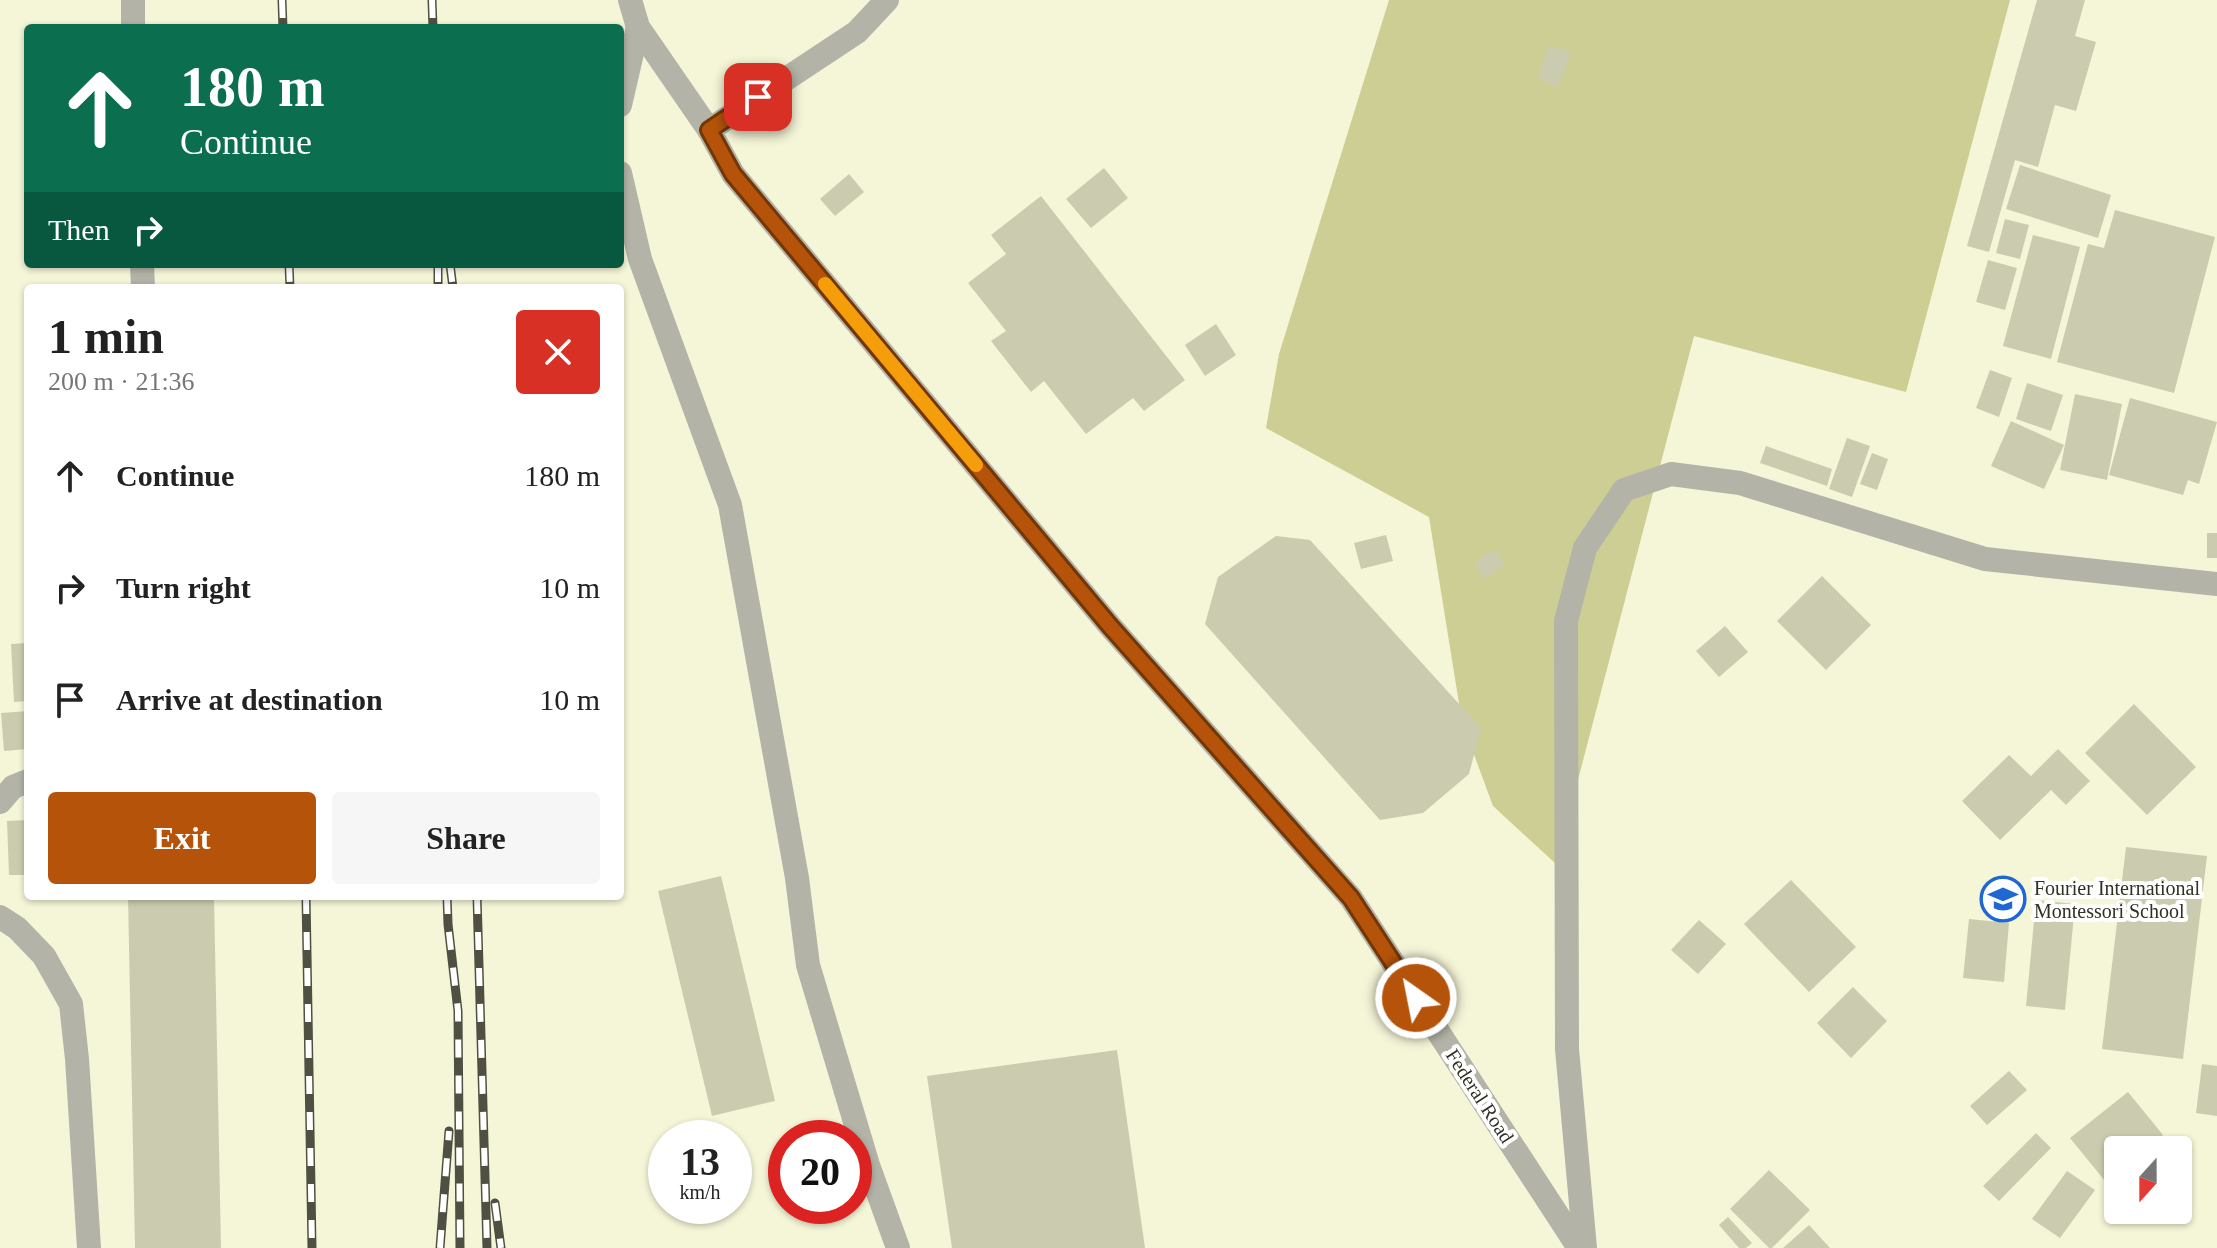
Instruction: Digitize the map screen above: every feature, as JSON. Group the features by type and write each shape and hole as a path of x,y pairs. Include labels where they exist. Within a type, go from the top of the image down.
{"street":[{"path":"133,0 133,24"},
{"path":"624,88 638,27 630,0"},
{"path":"709,130 857,32 887,0"},
{"name":"Federal Road","path":"638,27 709,130 733,174 1110,626 1351,898 1582,1248"},
{"path":"624,190 640,259 730,505 797,878 808,965 868,1165 898,1248"},
{"path":"1582,1248 1567,1049 1566,621 1585,548 1624,490 1671,474 1740,483 1985,559 2217,584"},
{"path":"0,802 13,787 24,783"},
{"path":"0,917 17,928 44,956 71,1004 89,1248"}],"green space":[{"path":"1389,0 2010,0 1906,392 1694,336 1556,864 1493,806 1462,722 1429,517 1266,428 1279,354"}],"building":[{"path":"2037,0 2085,0 2075,36 2096,42 2076,111 2055,105 2038,167 2015,160 1989,252 1967,246"},
{"path":"1549,45 1571,53 1558,87 1537,79"},
{"path":"2020,165 2111,195 2098,238 2006,209"},
{"path":"1104,168 1128,198 1091,228 1066,199"},
{"path":"849,174 864,192 835,216 820,199"},
{"path":"1041,196 1185,380 1144,411 1133,398 1086,434 1044,381 1031,392 991,341 1006,331 968,283 1006,254 991,235"},
{"path":"2115,210 2215,237 2174,393 2057,362 2088,244 2104,248"},
{"path":"2005,219 2029,225 2020,259 1996,253"},
{"path":"2033,235 2080,247 2051,359 2003,346"},
{"path":"1988,260 2017,268 2005,310 1976,302"},
{"path":"1216,324 1236,355 1205,376 1185,345"},
{"path":"1990,370 2012,378 1999,417 1976,408"},
{"path":"2027,383 2063,395 2051,431 2016,419"},
{"path":"2075,394 2122,404 2107,480 2060,470"},
{"path":"2130,398 2217,422 2199,484 2188,480 2183,495 2109,475"},
{"path":"2011,421 2064,445 2044,489 1991,466"},
{"path":"1847,438 1870,446 1852,497 1829,489"},
{"path":"1766,446 1832,469 1827,486 1760,463"},
{"path":"1872,453 1888,459 1877,490 1860,484"},
{"path":"2207,533 2217,533 2217,558 2207,558"},
{"path":"1386,535 1393,561 1361,569 1354,543"},
{"path":"1276,536 1310,540 1481,728 1469,774 1423,813 1380,820 1205,624 1218,577"},
{"path":"1494,549 1505,564 1485,579 1474,563"},
{"path":"1822,576 1871,625 1826,670 1777,621"},
{"path":"1725,626 1748,652 1719,677 1696,651"},
{"path":"24,643 24,701 14,702 11,644"},
{"path":"2134,704 2196,767 2147,815 2085,753"},
{"path":"24,711 24,749 4,751 1,713"},
{"path":"2058,749 2090,781 2066,805 2051,790 2000,840 1962,801 2009,755 2031,776"},
{"path":"24,820 24,875 9,875 7,821"},
{"path":"2126,847 2207,856 2183,1059 2102,1049"},
{"path":"721,876 775,1101 712,1116 658,891"},
{"path":"1791,880 1856,947 1809,992 1744,924"},
{"path":"128,900 214,900 221,1248 135,1248"},
{"path":"2036,900 2075,904 2065,1010 2026,1006"},
{"path":"1969,919 2009,923 2004,982 1963,978"},
{"path":"1699,920 1726,944 1698,974 1671,950"},
{"path":"1853,987 1887,1021 1851,1058 1817,1023"},
{"path":"1117,1050 1145,1248 952,1248 927,1076"},
{"path":"2202,1064 2217,1066 2217,1116 2196,1113"},
{"path":"2009,1071 2027,1090 1987,1125 1970,1106"},
{"path":"2128,1092 2163,1135 2104,1136 2104,1180 2070,1138"},
{"path":"2036,1133 2051,1148 1999,1201 1983,1186"},
{"path":"1769,1170 1810,1210 1772,1248 1730,1209"},
{"path":"2067,1171 2095,1190 2060,1238 2032,1219"},
{"path":"1728,1217 1752,1243 1746,1248 1739,1248 1719,1225"},
{"path":"1809,1225 1830,1248 1783,1248"}],"railway":[{"path":"282,0 283,24"},
{"path":"432,0 433,24"},
{"path":"289,268 290,284"},
{"path":"438,268 438,284"},
{"path":"450,268 452,284"},
{"path":"306,900 312,1248"},
{"path":"447,900 458,1011 460,1248"},
{"path":"477,900 487,1248"},
{"path":"440,1248 449,1131"},
{"path":"495,1203 501,1248"}],"slow traffic":[{"path":"825,284 976,465"}],"place":[{"name":"Fourier International Montessori School","path":"2003,899"}],"route":[{"path":"758,97 709,130 733,174 1110,626 1351,898 1416,998"}]}
